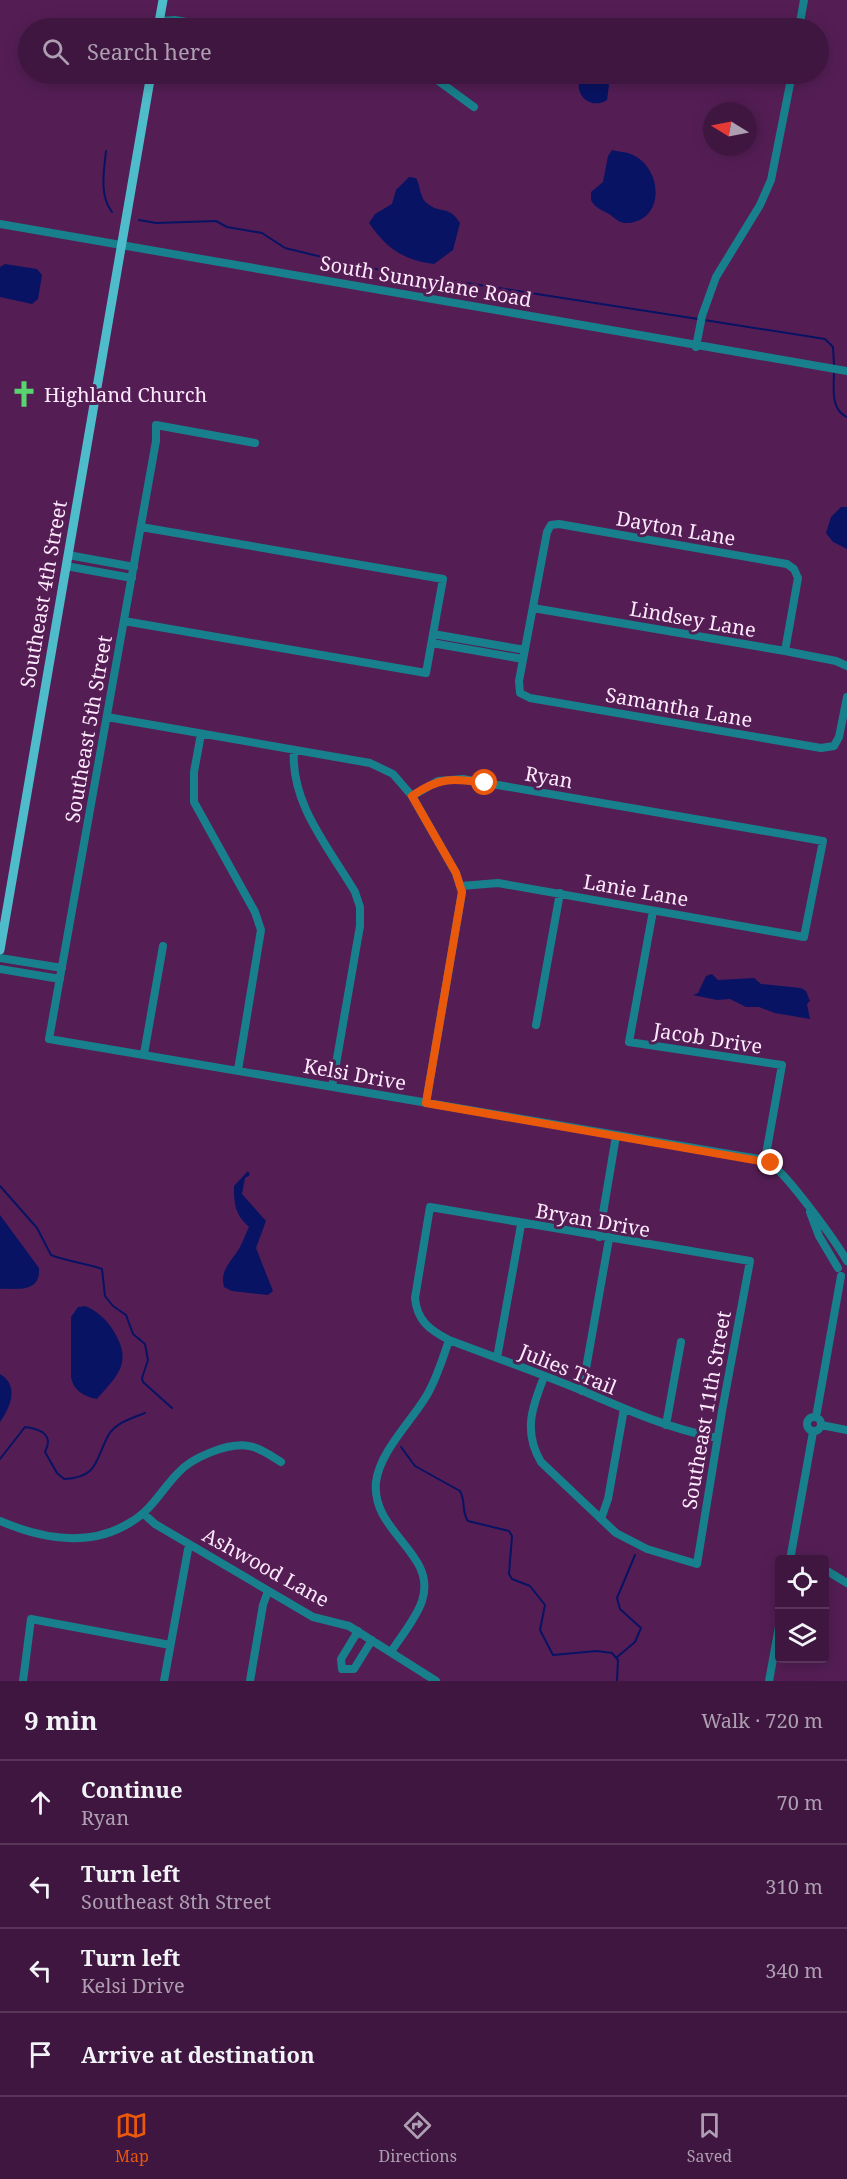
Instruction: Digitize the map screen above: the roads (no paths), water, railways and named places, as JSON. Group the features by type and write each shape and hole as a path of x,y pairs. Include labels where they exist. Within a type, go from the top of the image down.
{"main road":[{"path":"160,18 163,0"},
{"name":"Southeast 4th Street","path":"0,950 149,84"}],"street":[{"path":"801,18 804,0"},
{"path":"443,84 474,107"},
{"path":"696,347 702,316 716,277 769,186 777,161 790,84"},
{"name":"South Sunnylane Road","path":"0,224 696,347 847,371"},
{"name":"Southeast 5th Street","path":"49,1038 141,527 156,441 156,425 255,443"},
{"name":"Dayton Lane","path":"533,608 547,532 550,525 559,524 775,562 794,569 798,578 785,651"},
{"path":"124,621 426,673 443,579 141,527"},
{"path":"68,555 134,567"},
{"path":"66,566 132,578"},
{"path":"432,638 524,659 533,608"},
{"name":"Lindsey Lane","path":"533,608 785,651 836,661 847,666"},
{"path":"432,638 525,650"},
{"name":"Samantha Lane","path":"524,659 519,681 520,693 530,698 821,748 834,746 839,737 847,701"},
{"path":"107,717 380,766 393,774 412,796 461,886 460,904 426,1103"},
{"path":"201,734 194,772 194,802 255,912 261,930 238,1070"},
{"path":"294,750 293,776 299,797 356,892 360,907 357,944 332,1086"},
{"name":"Ryan","path":"412,796 438,781 463,779 823,842 804,937"},
{"name":"Lanie Lane","path":"461,886 498,883 804,937"},
{"path":"536,1025 560,893"},
{"name":"Jacob Drive","path":"653,910 629,1042 782,1065 765,1160"},
{"path":"144,1054 162,946"},
{"path":"0,958 62,968"},
{"path":"0,969 60,979"},
{"name":"Kelsi Drive","path":"49,1038 765,1160"},
{"path":"599,1237 616,1136"},
{"path":"765,1160 777,1168 810,1211 828,1229 847,1262 838,1268"},
{"name":"Bryan Drive","path":"418,1312 416,1292 430,1207 521,1225 750,1262"},
{"path":"810,1211 819,1236 844,1277 816,1417 821,1425 847,1430"},
{"path":"497,1358 521,1225"},
{"path":"582,1391 609,1239"},
{"name":"Southeast 11th Street","path":"601,1520 634,1543 697,1564 717,1438 750,1262"},
{"name":"Julies Trail","path":"418,1312 429,1329 449,1340 666,1425 717,1438"},
{"path":"391,1652 419,1608 425,1584 419,1564 382,1515 376,1492 377,1478 382,1462 429,1390 449,1340"},
{"path":"666,1425 681,1342"},
{"path":"544,1377 531,1414 533,1447 547,1470 601,1520 608,1499 624,1409"},
{"path":"813,1432 808,1428 807,1422 816,1417"},
{"path":"813,1432 817,1431 821,1425"},
{"path":"791,1555 813,1432"},
{"path":"0,1521 42,1535 82,1539 114,1531 144,1514 177,1473 205,1456 242,1445 265,1452 281,1462"},
{"name":"Ashwood Lane","path":"144,1514 189,1544 313,1617 345,1624 436,1681"},
{"path":"164,1681 189,1544"},
{"path":"829,1572 847,1583"},
{"path":"250,1681 263,1605 268,1590"},
{"path":"23,1681 31,1619 170,1644"},
{"path":"358,1631 341,1659 342,1669 354,1669 372,1640"},
{"path":"769,1681 775,1648"}],"waterway":[{"path":"106,151 104,191 112,212"},
{"path":"139,220 156,223 216,221 227,227 262,233 285,248 363,267 698,319"},
{"path":"704,320 825,339 833,347 834,365"},
{"path":"834,371 835,404 847,417"},
{"path":"0,1186 37,1228 51,1255 102,1269 105,1296 113,1306 126,1315 133,1334 145,1344 148,1360 142,1378 143,1382 172,1408"},
{"path":"0,1459 25,1427 31,1428 41,1431 47,1437 45,1452 57,1473 64,1479 75,1478 84,1475 94,1466 111,1431 124,1422 145,1413"},
{"path":"401,1447 415,1466 460,1491 468,1521 509,1531 512,1536 509,1574 512,1579 530,1586 545,1605 540,1630 553,1655 597,1651 612,1653 618,1660 617,1681"},
{"path":"616,1658 635,1642 641,1628 620,1609 617,1598 635,1555"}],"place":[{"name":"Highland Church","path":"24,394"}]}
